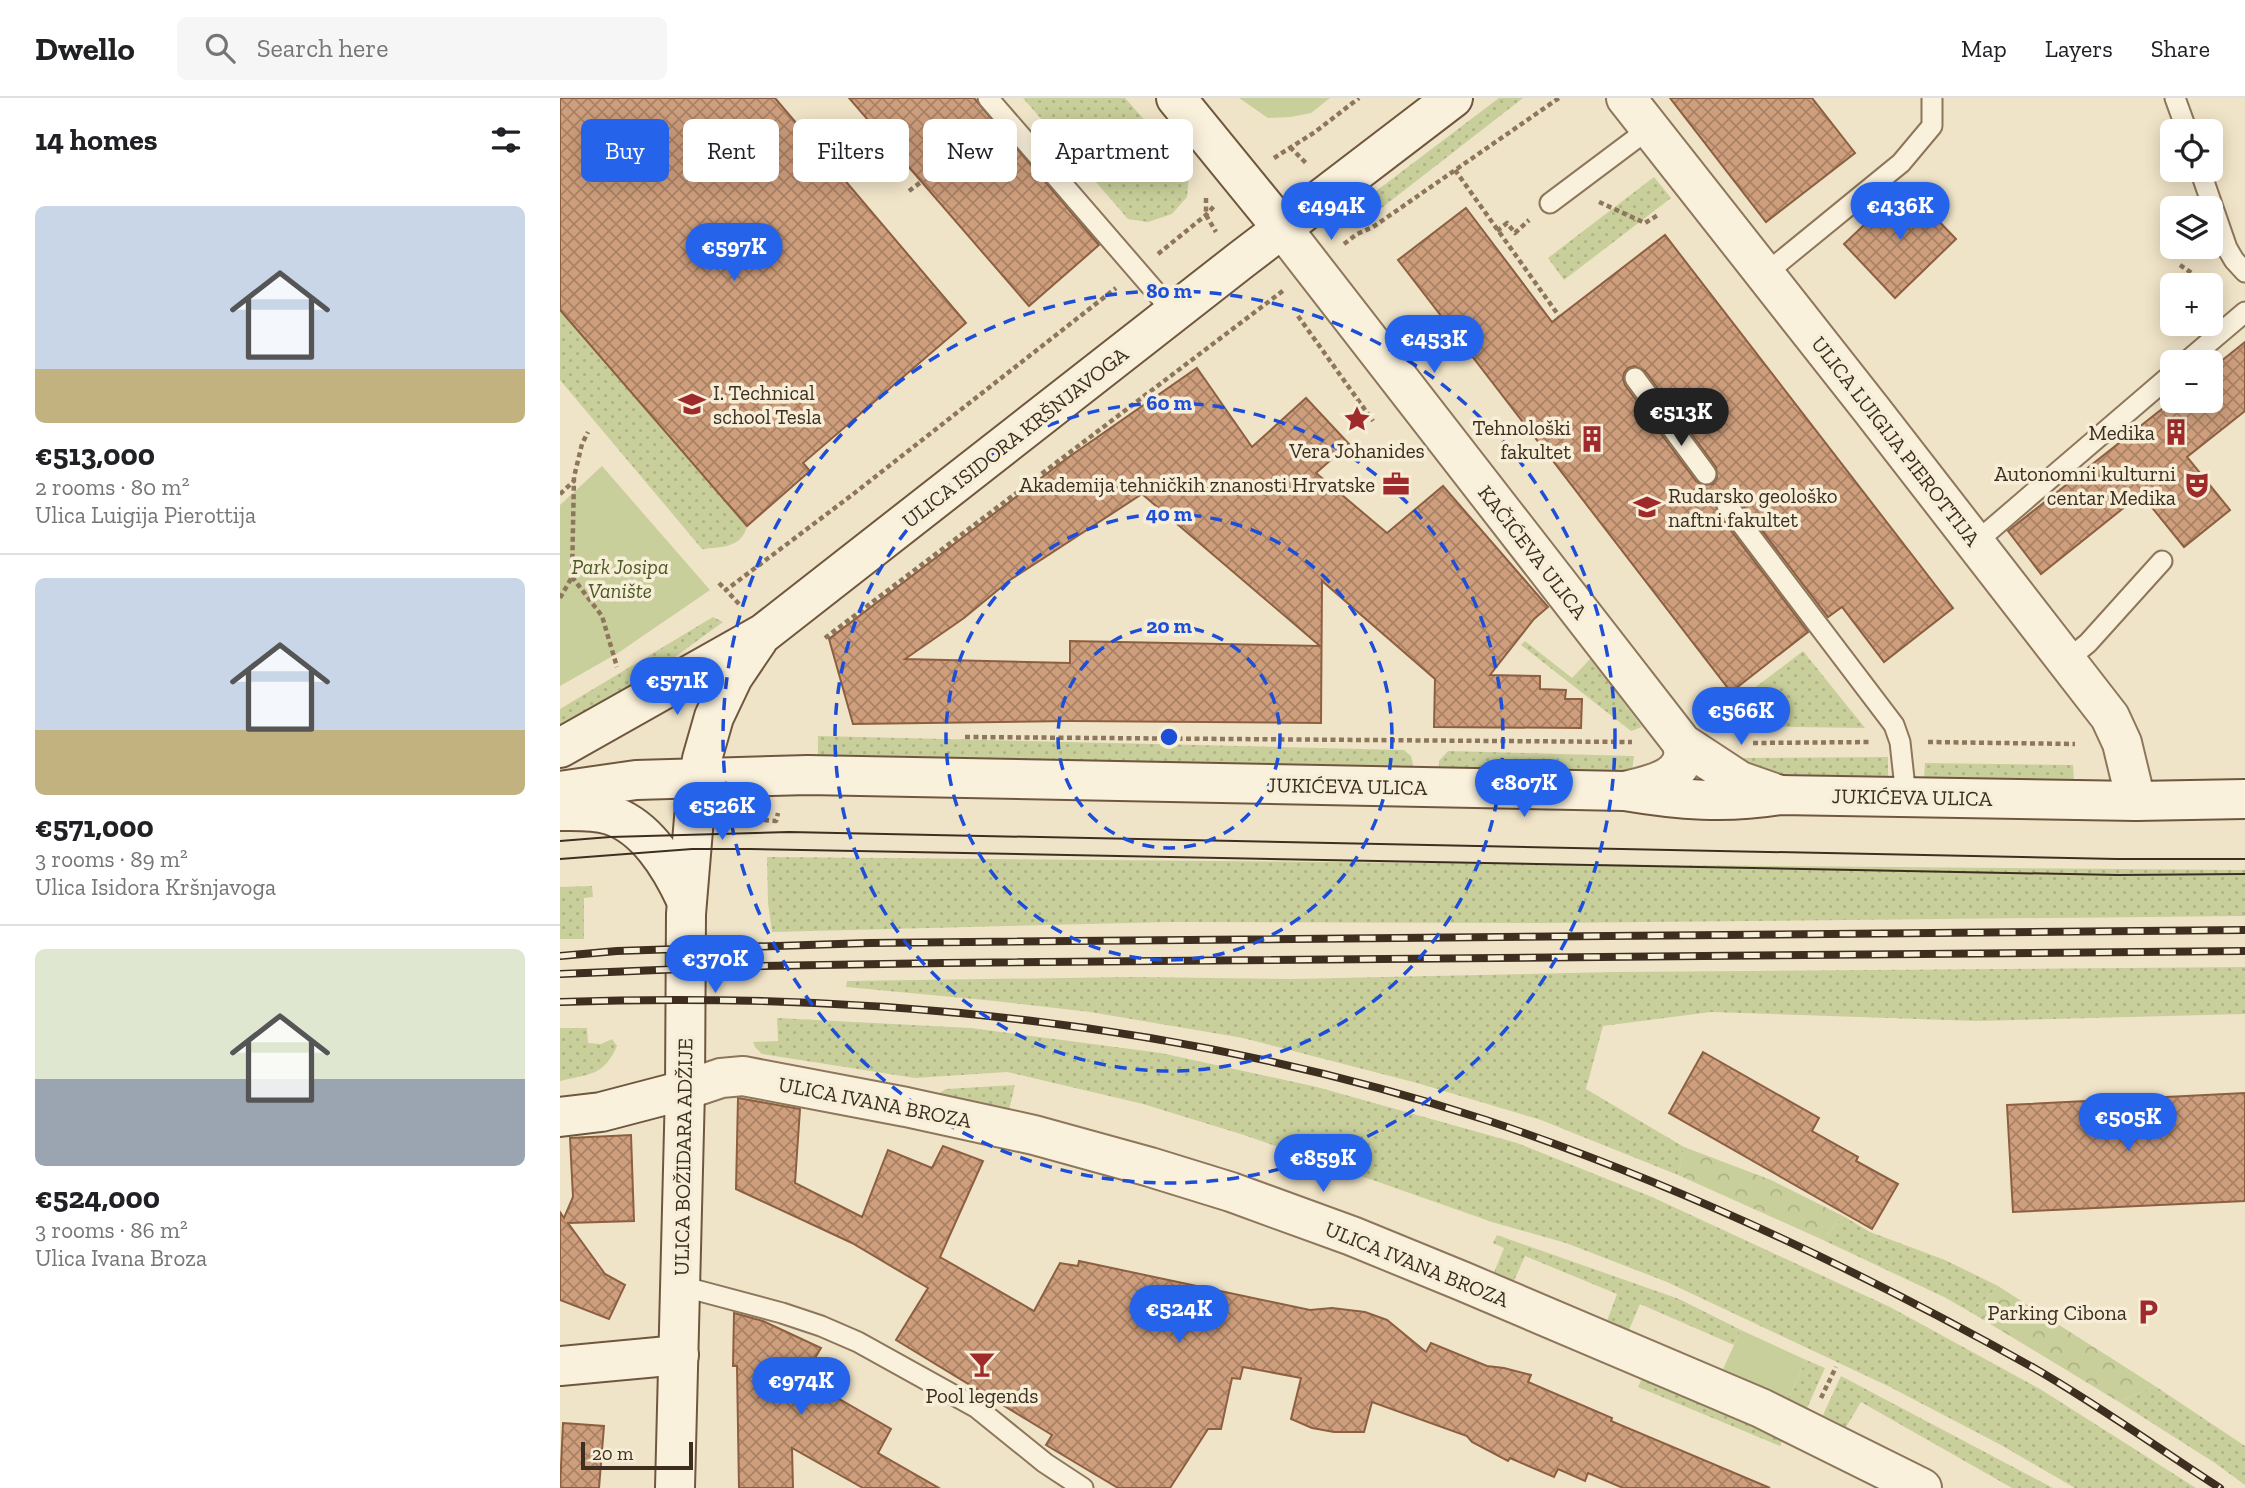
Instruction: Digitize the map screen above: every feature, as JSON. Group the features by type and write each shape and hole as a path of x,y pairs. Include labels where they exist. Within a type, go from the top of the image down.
{"street":[{"name":"KAČIĆEVA ULICA","path":"1176,98 1282,228 1663,742 1740,781 1780,795"},
{"name":"ULICA ISIDORA KRŠNJAVOGA","path":"560,748 754,621 1174,313 1453,98"},
{"name":"ULICA LUIGIJA PIEROTTIJA","path":"1626,98 2110,717 2117,731 2136,801"},
{"name":"ULICA BOŽIDARA ADŽIJE","path":"675,1488 685,1090 686,900 699,777 708,736 723,697 743,660 754,621"},
{"path":"1625,791 1661,782 1679,766 1684,752 1663,742"},
{"name":"JUKIĆEVA ULICA","path":"560,791 636,780 808,775 1625,791 1705,801 1737,801 1780,795 2136,801 2245,799"},
{"path":"560,811 609,814 633,827 657,852 686,900"},
{"name":"ULICA IVANA BROZA","path":"560,1117 601,1112 721,1078 743,1076 1034,1135 1194,1179 1352,1236 1761,1408 1922,1488"},
{"path":"560,1366 679,1355"}],"lane":[{"path":"988,98 1174,313"},
{"path":"1765,274 1901,163 1931,126 1932,98"},
{"path":"2175,98 2183,119"},
{"path":"1550,203 1650,128"},
{"path":"2204,182 2227,248 2245,272"},
{"path":"2200,350 2245,312"},
{"path":"1635,377 1706,474"},
{"path":"1975,543 2160,384"},
{"path":"1727,505 1894,725 1900,742 1906,797"},
{"path":"2066,661 2088,643 2162,561"},
{"path":"681,1286 821,1325 858,1342 977,1408 1045,1463 1083,1488"}],"path":[{"path":"1275,157 1315,132 1359,98"},
{"path":"1341,247 1559,98"},
{"path":"1290,147 1306,164"},
{"path":"1455,170 1559,316"},
{"path":"909,191 921,182"},
{"path":"1612,209 1645,223 1658,215"},
{"path":"1206,215 1218,236"},
{"path":"1497,231 1507,223 1515,233 1523,226"},
{"path":"2180,265 2191,273"},
{"path":"840,626 1289,287"},
{"path":"1281,293 1288,303"},
{"path":"1296,313 1373,421"},
{"path":"726,590 1045,345"},
{"path":"560,598 572,577 574,481 582,444 588,432"},
{"path":"560,494 574,481"},
{"path":"572,577 602,616 617,667"},
{"path":"719,583 754,621"},
{"path":"953,736 1663,742"},
{"path":"2063,743 2075,744"},
{"path":"1819,1401 1836,1367"}],"green space":[{"path":"1023,98 1125,98 1144,119 1041,119"},
{"path":"1239,98 1330,98 1311,113 1268,118"},
{"path":"1499,98 1523,98 1370,217 1364,218 1355,207"},
{"path":"1654,177 1671,198 1564,280 1548,258"},
{"path":"1096,182 1188,182 1187,197 1172,214 1148,222 1128,219"},
{"path":"560,310 747,526 741,539 730,545 702,549 560,380"},
{"name":"Park Josipa Vanište","path":"602,466 710,590 618,653 560,686 560,505"},
{"path":"713,617 723,622 646,678 560,727 560,709"},
{"path":"1525,641 1572,678 1591,658 1642,727 1631,731 1521,645"},
{"path":"1803,651 1865,728 1733,726 1722,713"},
{"path":"818,736 1404,750 1411,756 1414,768 818,758"},
{"path":"1448,751 1634,756 1632,772 1439,769 1439,761"},
{"path":"1888,757 1888,777 1777,774 1753,768 1737,758"},
{"path":"1925,763 2073,765 2074,781 1924,779"},
{"path":"767,857 2245,870 2245,916 1544,923 1170,922 772,932"},
{"path":"592,886 593,897 584,898 584,939 560,939 560,887"},
{"path":"2245,967 2245,1014 1977,1021 1711,1012 1603,1026 1586,1089 1684,1147 1678,1175 1541,1120 1417,1083 1243,1038 1090,1012 846,987 847,981 1133,977 1292,979 1613,972"},
{"path":"777,1018 971,1028 1161,1053 1317,1087 1517,1143 1652,1197 1890,1307 2040,1389 2196,1488 2075,1488 2001,1445 1890,1387 1667,1282 1566,1243 1492,1222 1244,1135 1143,1104 1007,1072 915,1078 762,1054 753,1042 778,1041"},
{"path":"560,1028 587,1028 588,1043 601,1044 612,1039 617,1046 601,1068 587,1075 560,1081"},
{"path":"1015,1085 1009,1110 938,1094 946,1089"},
{"path":"1684,1147 1771,1180 1843,1216 1823,1240 1678,1175"},
{"path":"1843,1216 1870,1232 1945,1260 1998,1286 1972,1313 1823,1240"},
{"path":"1497,1235 1679,1299 1741,1330 1734,1345 1640,1304 1629,1330 1607,1321 1617,1294 1525,1256 1513,1283 1493,1275 1504,1248 1493,1243"},
{"path":"1998,1286 2155,1386 2119,1402 1972,1313"},
{"path":"1741,1330 1806,1360 1788,1399 1723,1369"},
{"path":"1806,1360 1825,1368 1807,1408 1788,1399"},
{"path":"1643,1376 1784,1437 1780,1446 1638,1387"},
{"path":"1841,1376 2053,1488 2012,1488 1861,1402 1846,1427 1823,1415"},
{"path":"2155,1386 2245,1446 2245,1485 2119,1402"}],"building":[{"path":"560,98 775,98 793,119 793,182 846,182 966,323 803,463 810,471 747,526 560,310"},
{"path":"849,98 974,98 992,119 923,119 923,182 1017,182 1017,149 1031,165 1031,182 1045,182 1099,245 1029,306 909,167 909,119 867,119"},
{"path":"1670,98 1812,98 1855,153 1766,222"},
{"path":"1905,186 1956,239 1895,298 1844,244"},
{"name":"Tehnološki fakultet","path":"1466,208 1552,322 1665,235 1953,608 1884,662 1842,607 1828,617 1737,498 1725,493 1716,501 1717,512 1808,632 1731,692 1398,260","holes":["1634,366 1645,371 1716,467 1717,478 1713,484 1702,485 1696,481 1625,385 1624,373 1628,368"]},
{"name":"Medika","path":"2245,342 2245,411 2187,457 2230,510 2184,547 2141,494 2041,574 2008,531 2160,411 2160,413 2223,413 2223,360"},
{"path":"1197,368 1252,447 1306,398 1349,444 1316,473 1387,533 1443,486 1548,607 1534,619 1490,675 1540,676 1540,689 1566,690 1565,699 1582,699 1581,728 1434,727 1435,679 1322,581 1321,723 1069,721 853,724 829,639 1066,459","holes":["1142,494 1320,646 1070,641 1070,663 905,659 964,618 1010,580"]},
{"path":"1703,1052 1819,1118 1812,1131 1858,1157 1856,1161 1898,1184 1872,1229 1669,1113"},
{"path":"2245,1093 2245,1201 2013,1212 2007,1105"},
{"path":"738,1098 800,1109 795,1183 862,1217 888,1150 932,1168 943,1146 983,1161 940,1257 1034,1311 1060,1263 1078,1266 1079,1261 1310,1310 1332,1308 1365,1312 1387,1320 1426,1352 1431,1343 1487,1366 1531,1375 1528,1382 1612,1418 1611,1421 1770,1488 1623,1488 1588,1473 1585,1481 1558,1469 1554,1477 1510,1458 1508,1461 1472,1442 1467,1436 1372,1402 1364,1432 1334,1432 1312,1428 1291,1419 1301,1378 1243,1367 1240,1379 1232,1378 1221,1429 1208,1429 1170,1488 1118,1488 1046,1445 1052,1435 896,1340 928,1288 852,1243 736,1189"},
{"path":"631,1135 634,1221 568,1223 605,1274 625,1285 609,1319 560,1300 560,1212 564,1218 573,1197 570,1138"},
{"path":"734,1313 763,1321 821,1348 803,1378 891,1429 878,1453 939,1488 863,1488 792,1448 793,1488 739,1488 737,1366 733,1366"},
{"path":"563,1423 604,1426 599,1488 560,1488"}],"tram line":[{"path":"560,841 789,832 2117,859 2245,859"},
{"path":"560,859 692,849 750,849 2118,875 2245,874"}],"railway":[{"path":"560,956 617,951 869,943 2245,930"},
{"path":"560,974 757,966 944,963 2245,951"},
{"path":"560,1002 795,1002 1029,1020 1145,1037 1260,1059 1373,1087 1486,1120 1697,1200 1834,1263 2034,1368 2220,1488"}],"place":[{"name":"I. Technical school Tesla","path":"692,404"},
{"name":"Vera Johanides","path":"1357,419"},
{"name":"Medika","path":"2176,432"},
{"name":"Tehnološki fakultet","path":"1592,439"},
{"name":"Akademija tehničkih znanosti Hrvatske","path":"1396,484"},
{"name":"Autonomni kulturni centar Medika","path":"2197,485"},
{"name":"Rudarsko geološko naftni fakultet","path":"1647,507"},
{"name":"Parking Cibona","path":"2148,1312"},
{"name":"Pool legends","path":"982,1364"}]}
